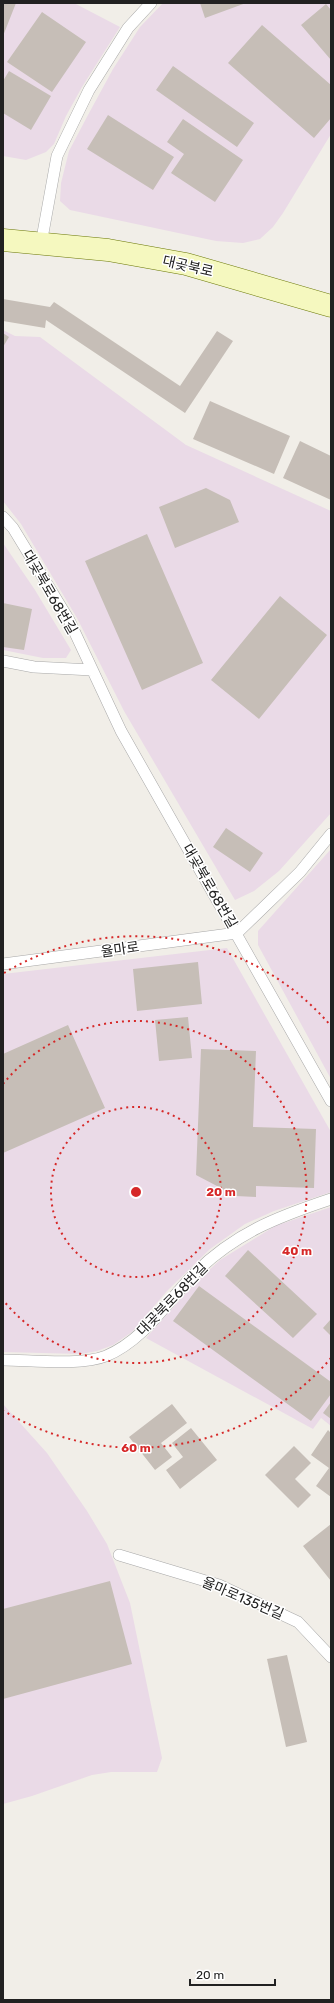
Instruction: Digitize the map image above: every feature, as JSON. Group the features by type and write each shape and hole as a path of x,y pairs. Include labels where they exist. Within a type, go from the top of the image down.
{"street":[{"name":"대곶북로","path":"3,240 108,250 186,264 331,306"}],"lane":[{"path":"41,244 57,156 97,78 128,28 151,3"},
{"name":"대곶북로68번길","path":"3,517 13,528 69,620 121,731 331,1101"},
{"path":"3,661 34,667 92,670"},
{"path":"236,933 300,872 331,834"},
{"name":"율마로","path":"3,964 236,933"},
{"name":"대곶북로68번길","path":"3,1360 83,1360 105,1356 123,1347 142,1333 194,1274 215,1255 243,1235 271,1220 331,1199"},
{"name":"율마로135번길","path":"119,1554 219,1584 298,1622 331,1657"}],"shaded area":[{"path":"3,3 74,3 120,27 82,87 66,116 54,144 46,152 26,160 3,156"},
{"path":"163,3 331,3 331,134 283,213 273,227 260,239 243,243 216,241 70,210 60,201 61,183 69,151 113,69 140,27"},
{"path":"3,330 15,336 40,337 186,445 331,511 331,813 279,871 254,891 235,900 124,711 77,618 21,524 3,501"},
{"path":"3,543 35,590 71,650 66,658 43,658 3,650"},
{"path":"331,849 331,1079 258,945 258,931"},
{"path":"227,948 331,1132 331,1192 274,1211 245,1224 210,1249 167,1291 132,1332 113,1345 97,1351 81,1354 3,1352 3,974"},
{"path":"331,1207 331,1426 321,1418 313,1429 146,1338 195,1283 220,1260 275,1226"},
{"path":"3,1404 47,1453 87,1511 107,1544 130,1603 162,1758 157,1772 111,1772 92,1775 32,1796 3,1804"}],"building":[{"path":"3,3 16,3 3,36"},
{"path":"200,3 246,3 205,18"},
{"path":"326,4 331,10 331,60 301,25"},
{"path":"42,12 86,42 52,92 7,62"},
{"path":"262,25 331,85 331,118 314,138 228,63"},
{"path":"173,66 254,123 237,147 156,90"},
{"path":"9,71 51,96 31,130 3,113 3,81"},
{"path":"108,115 174,157 153,190 87,149"},
{"path":"183,119 243,160 215,202 171,173 184,154 167,142"},
{"path":"3,299 50,307 54,302 180,386 217,331 233,341 185,413 46,320 45,328 3,321"},
{"path":"3,333 9,337 3,347"},
{"path":"210,401 290,436 274,474 193,439"},
{"path":"300,441 331,456 331,500 283,478"},
{"path":"206,488 230,500 239,522 175,548 159,507"},
{"path":"147,534 203,663 142,690 85,561"},
{"path":"280,596 327,635 259,719 211,680"},
{"path":"3,603 32,609 24,650 3,647"},
{"path":"226,828 263,853 250,872 213,847"},
{"path":"198,962 202,1004 137,1011 133,969"},
{"path":"188,1017 192,1058 159,1061 155,1020"},
{"path":"68,1025 105,1108 3,1153 3,1054"},
{"path":"201,1049 256,1051 253,1127 316,1129 314,1188 256,1186 256,1197 236,1196 196,1175"},
{"path":"248,1250 317,1314 293,1338 225,1276"},
{"path":"199,1286 331,1382 331,1394 311,1421 173,1321"},
{"path":"331,1319 331,1336 323,1328"},
{"path":"331,1402 331,1419 323,1413"},
{"path":"172,1404 187,1423 161,1443 172,1457 155,1470 129,1437"},
{"path":"191,1428 217,1460 180,1489 166,1470 183,1457 172,1443"},
{"path":"328,1430 331,1433 331,1497 316,1486 329,1468 311,1455"},
{"path":"294,1446 311,1463 295,1479 311,1495 298,1508 265,1475"},
{"path":"331,1524 331,1581 303,1546"},
{"path":"110,1581 132,1664 3,1699 3,1609"},
{"path":"287,1655 307,1742 286,1747 267,1659"}]}
